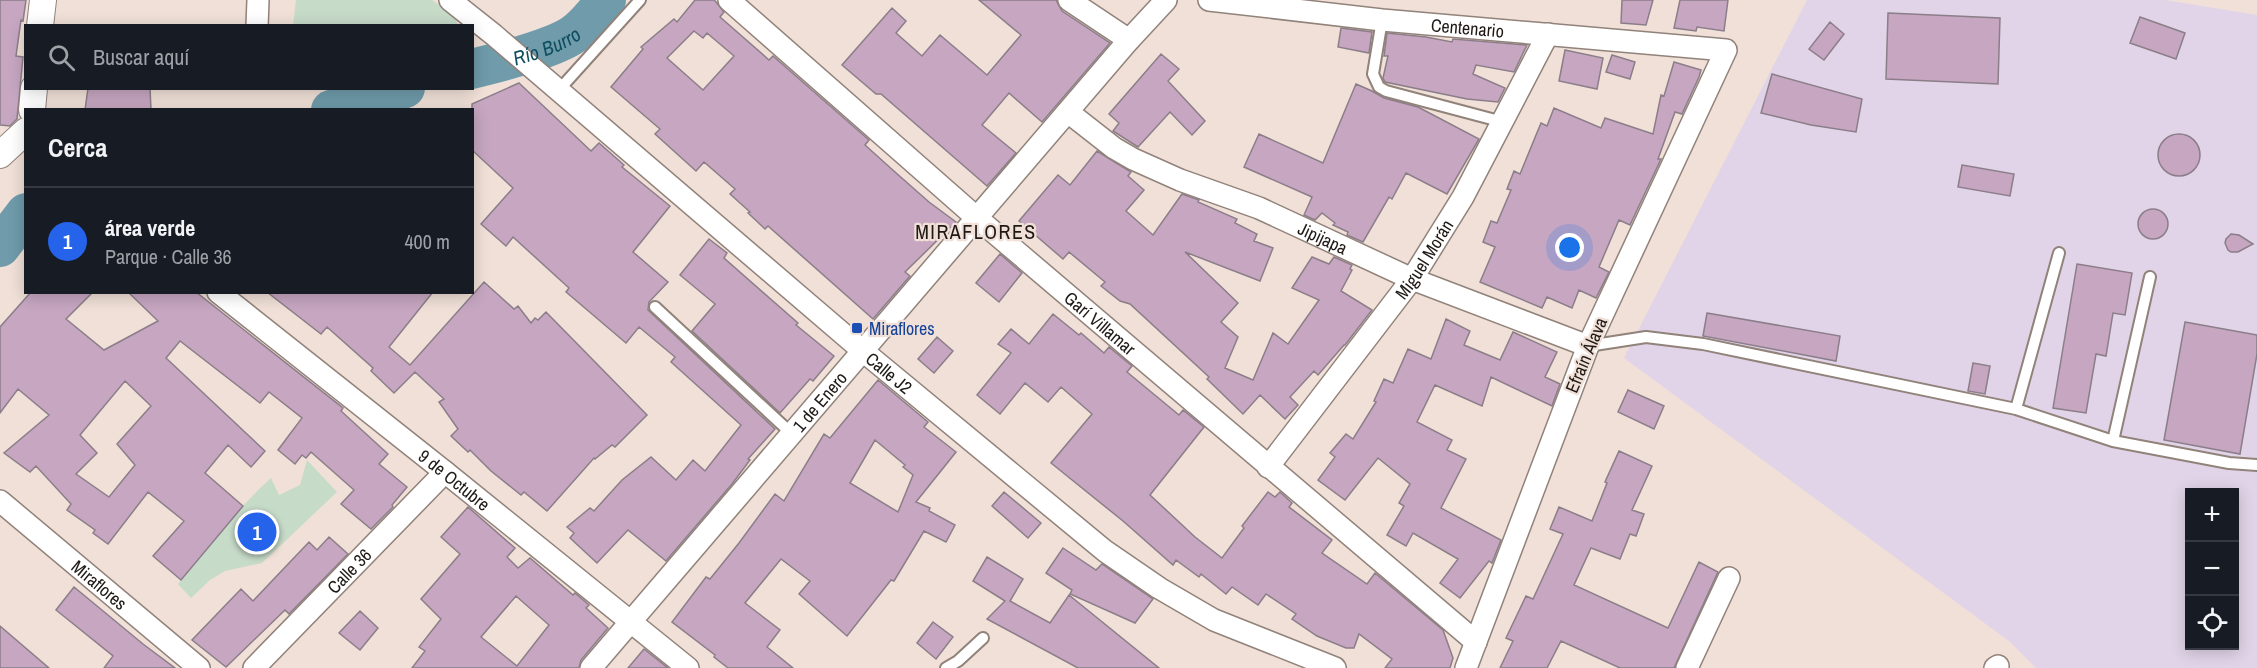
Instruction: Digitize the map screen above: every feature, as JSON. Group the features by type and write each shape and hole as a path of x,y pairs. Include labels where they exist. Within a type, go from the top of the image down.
{"street":[{"path":"40,24 43,0"},
{"path":"257,24 258,0"},
{"name":"Calle J2","path":"450,0 494,35 863,351 1105,550 1141,576 1215,620 1335,668"},
{"name":"Garí Villamar","path":"729,0 977,218 1476,642"},
{"path":"1069,0 1130,40"},
{"name":"1 de Enero","path":"591,668 1166,0"},
{"name":"Centenario","path":"1209,0 1382,20 1726,50"},
{"name":"Miguel Morán","path":"1268,467 1412,279 1463,197 1548,34"},
{"name":"Efraín Álava","path":"1466,668 1588,346 1726,50"},
{"path":"32,108 34,90"},
{"name":"Jipijapa","path":"1068,112 1114,148 1133,159 1180,180 1259,208 1412,279 1588,346"},
{"path":"0,155 24,132"},
{"name":"9 de Octubre","path":"221,294 446,472 688,668"},
{"name":"Calle 36","path":"254,668 446,472"},
{"name":"Miraflores","path":"0,501 200,668"},
{"path":"1687,668 1729,578"}],"lane":[{"path":"558,91 640,0"},
{"path":"1382,20 1373,74 1379,87 1386,91 1503,122"},
{"path":"2016,409 2059,253"},
{"path":"2113,441 2150,277"},
{"path":"655,306 791,433"},
{"path":"1588,346 1646,337 1703,344 2016,409 2113,441 2229,463 2257,465"},
{"path":"946,668 958,661 983,638"}],"shaded area":[{"path":"1807,0 2165,0 2257,15 2257,668 2036,668 2009,641 1624,358"}],"green space":[{"path":"296,0 432,0 453,15 458,24 293,24"},
{"path":"307,460 337,492 262,563 225,571 210,580 191,598 178,584 223,529 271,478 279,495 300,485"}],"building":[{"path":"0,0 26,0 16,56 23,57 17,119 10,126 0,125"},
{"path":"695,0 714,0 724,12 720,17 769,60 773,56 869,140 865,145 929,202 956,222 905,272 910,276 873,319 768,226 765,229 730,194 735,189 704,162 696,171 655,134 660,129 611,87 643,49 641,47 674,19 677,22","holes":["694,31 703,38 707,33 734,56 703,90 667,58"]},
{"path":"979,0 1056,0 1062,11 1110,43 1042,122 1009,93 982,125 1016,153 987,186 881,94 876,94 842,65 892,8 906,21 896,33 922,56 940,35 987,75 1021,35"},
{"path":"1622,0 1653,0 1646,25 1621,23"},
{"path":"1680,0 1728,0 1724,31 1697,27 1696,31 1674,28"},
{"path":"1888,13 2000,18 1998,84 1886,79"},
{"path":"2140,17 2185,33 2176,59 2130,43"},
{"path":"1830,22 1844,34 1824,60 1809,49"},
{"path":"1341,28 1372,32 1369,53 1338,47"},
{"path":"1387,33 1452,42 1453,39 1527,45 1514,72 1476,65 1473,74 1505,88 1498,102 1467,99 1385,82 1383,78 1388,56 1384,56"},
{"path":"1565,50 1603,58 1597,89 1559,81"},
{"path":"1161,54 1179,69 1168,81 1205,121 1192,135 1170,112 1138,147 1113,131 1119,123 1109,114"},
{"path":"1612,55 1635,62 1630,79 1606,72"},
{"path":"1674,62 1701,70 1699,77 1682,114 1675,112 1658,159 1661,159 1630,225 1619,220 1599,267 1609,272 1596,298 1579,290 1572,308 1547,297 1542,308 1480,282 1495,247 1483,242 1491,221 1497,223 1511,190 1507,189 1514,171 1520,174 1541,123 1547,126 1554,108 1601,128 1605,118 1653,134 1661,95 1664,96"},
{"path":"1772,74 1862,99 1856,132 1811,125 1761,113"},
{"path":"519,83 591,151 599,143 624,165 622,167 670,206 633,252 668,282 649,302 648,310 775,429 748,459 750,460 732,484 666,561 628,530 597,563 570,538 574,533 567,527 590,508 594,511 622,480 651,457 676,480 693,460 705,471 741,425 671,362 675,357 639,327 626,343 566,292 569,288 513,237 506,246 481,224 513,188 474,152 474,108 472,104"},
{"path":"1356,84 1384,98 1418,107 1479,139 1447,194 1406,173 1392,199 1389,197 1363,242 1347,235 1348,232 1333,225 1335,223 1322,213 1315,220 1304,215 1312,197 1244,167 1259,134 1323,163"},
{"path":"88,90 150,90 151,108 85,108"},
{"path":"2179,134 2194,140 2200,155 2194,170 2179,176 2164,170 2158,155 2164,140"},
{"path":"1097,151 1131,172 1128,176 1144,190 1126,211 1153,235 1182,194 1237,219 1235,223 1257,234 1254,241 1273,248 1260,281 1185,252 1238,303 1221,322 1238,337 1225,368 1253,380 1273,333 1288,344 1319,300 1292,288 1312,257 1329,264 1334,257 1352,265 1350,269 1352,270 1341,291 1372,310 1318,375 1314,371 1290,397 1298,405 1285,419 1260,395 1243,414 1207,379 1209,377 1130,304 1120,301 1101,286 1105,282 1069,252 1063,259 1019,221 1058,175 1070,185"},
{"path":"1962,165 2014,174 2010,196 1958,187"},
{"path":"2153,209 2159,210 2167,218 2167,230 2159,238 2153,239 2147,238 2139,230 2138,224 2139,218 2147,210"},
{"path":"2231,234 2239,235 2253,244 2238,252 2231,252 2225,243"},
{"path":"709,239 727,253 724,258 798,323 796,325 834,356 813,381 810,379 780,413 692,331 715,304 680,275"},
{"path":"1000,254 1022,273 999,302 976,283"},
{"path":"2077,264 2132,273 2125,315 2113,313 2106,356 2096,354 2086,413 2053,408"},
{"path":"484,282 514,309 518,306 531,323 546,312 647,415 615,447 612,445 594,458 547,511 524,492 521,495 451,436 458,429 439,402 444,399 415,372 394,393 371,371 373,368 327,327 321,334 270,294 431,294 389,347 410,365"},
{"path":"29,294 91,294 66,319 104,350 158,321 130,294 199,294 343,408 341,411 388,454 379,464 407,487 392,505 393,507 371,529 341,504 354,490 311,452 306,458 302,455 295,464 278,450 302,418 269,392 260,403 180,341 166,358 265,451 251,467 228,445 205,473 243,506 181,580 153,556 184,521 148,492 108,544 93,533 95,530 67,510 71,504 36,466 30,472 4,453 49,415 18,389 0,413 0,327","holes":["125,381 151,406 117,444 135,465 109,497 76,474 97,453 80,435"]},
{"path":"1707,313 1840,336 1836,361 1703,336"},
{"path":"1053,314 1079,335 1081,333 1104,353 1109,347 1132,366 1127,372 1179,415 1183,410 1204,427 1150,495 1195,537 1222,558 1244,528 1242,526 1268,492 1275,497 1280,492 1292,503 1289,507 1332,540 1322,553 1367,584 1375,573 1443,630 1453,658 1450,668 1385,668 1392,659 1359,634 1354,648 1346,648 1317,636 1292,619 1296,614 1266,594 1258,605 1232,587 1226,594 1201,574 1199,577 1176,560 1173,565 1051,463 1092,414 1061,387 1048,402 1025,383 1000,414 977,395 1011,353 998,344 1011,329 1029,344"},
{"path":"1446,319 1470,331 1464,345 1500,360 1513,332 1557,352 1545,377 1560,384 1552,406 1491,377 1482,406 1435,385 1417,422 1452,440 1447,450 1466,459 1441,508 1501,540 1492,563 1489,561 1460,598 1440,583 1458,559 1413,533 1406,546 1387,535 1404,506 1399,503 1410,484 1378,458 1345,500 1318,480 1335,457 1330,453 1346,434 1353,439 1376,402 1374,401 1384,379 1393,383 1408,349 1431,359"},
{"path":"2185,322 2257,335 2257,354 2240,454 2164,440"},
{"path":"937,337 953,351 934,373 918,359"},
{"path":"1973,363 1990,366 1985,394 1968,391"},
{"path":"878,380 928,422 924,427 956,452 916,502 930,508 929,511 955,525 946,542 924,531 894,581 891,580 847,636 799,594 810,581 781,559 745,603 780,630 767,647 793,668 728,668 672,622 706,577 710,579 739,543 775,494 784,501 824,434 830,438","holes":["875,440 905,465 903,467 913,475 898,512 850,483"]},
{"path":"1628,390 1664,406 1654,429 1618,412"},
{"path":"1619,451 1652,466 1632,510 1644,514 1636,536 1630,534 1620,559 1591,548 1574,585 1668,628 1699,562 1718,572 1674,668 1620,668 1561,641 1547,668 1500,668 1513,641 1506,638 1526,596 1533,599 1563,534 1550,529 1559,507 1592,521 1607,483 1605,482"},
{"path":"1004,492 1041,523 1028,538 992,506"},
{"path":"468,507 515,548 507,557 518,568 530,558 573,595 575,593 589,605 586,608 608,628 581,660 579,668 412,668 425,651 419,647 441,619 421,599 460,554 441,537","holes":["516,596 549,625 517,666 481,637"]},
{"path":"329,537 348,554 289,614 285,610 226,667 192,640 241,589 253,601 309,542 317,550"},
{"path":"1063,548 1096,570 1102,564 1153,599 1135,623 1070,594 1072,590 1046,573"},
{"path":"987,557 1023,579 1010,601 1050,623 1069,595 1159,668 1078,668 987,619 1005,601 973,581"},
{"path":"74,587 175,668 104,668 113,656 56,610"},
{"path":"360,611 378,628 360,650 339,633"},
{"path":"933,622 953,637 936,659 917,643"},
{"path":"0,626 49,668 0,668"},
{"path":"644,649 668,668 628,668"}],"waterway":[{"name":"Río Burro","path":"474,68 565,40 583,27 606,0"},
{"name":"Río Burro","path":"338,108 398,90"},
{"name":"Río Burro","path":"0,247 24,216"}],"place":[{"name":"Miraflores","path":"857,328"},
{"name":"área verde","path":"257,532"}],"district":[{"name":"MIRAFLORES","path":"976,231"}]}
